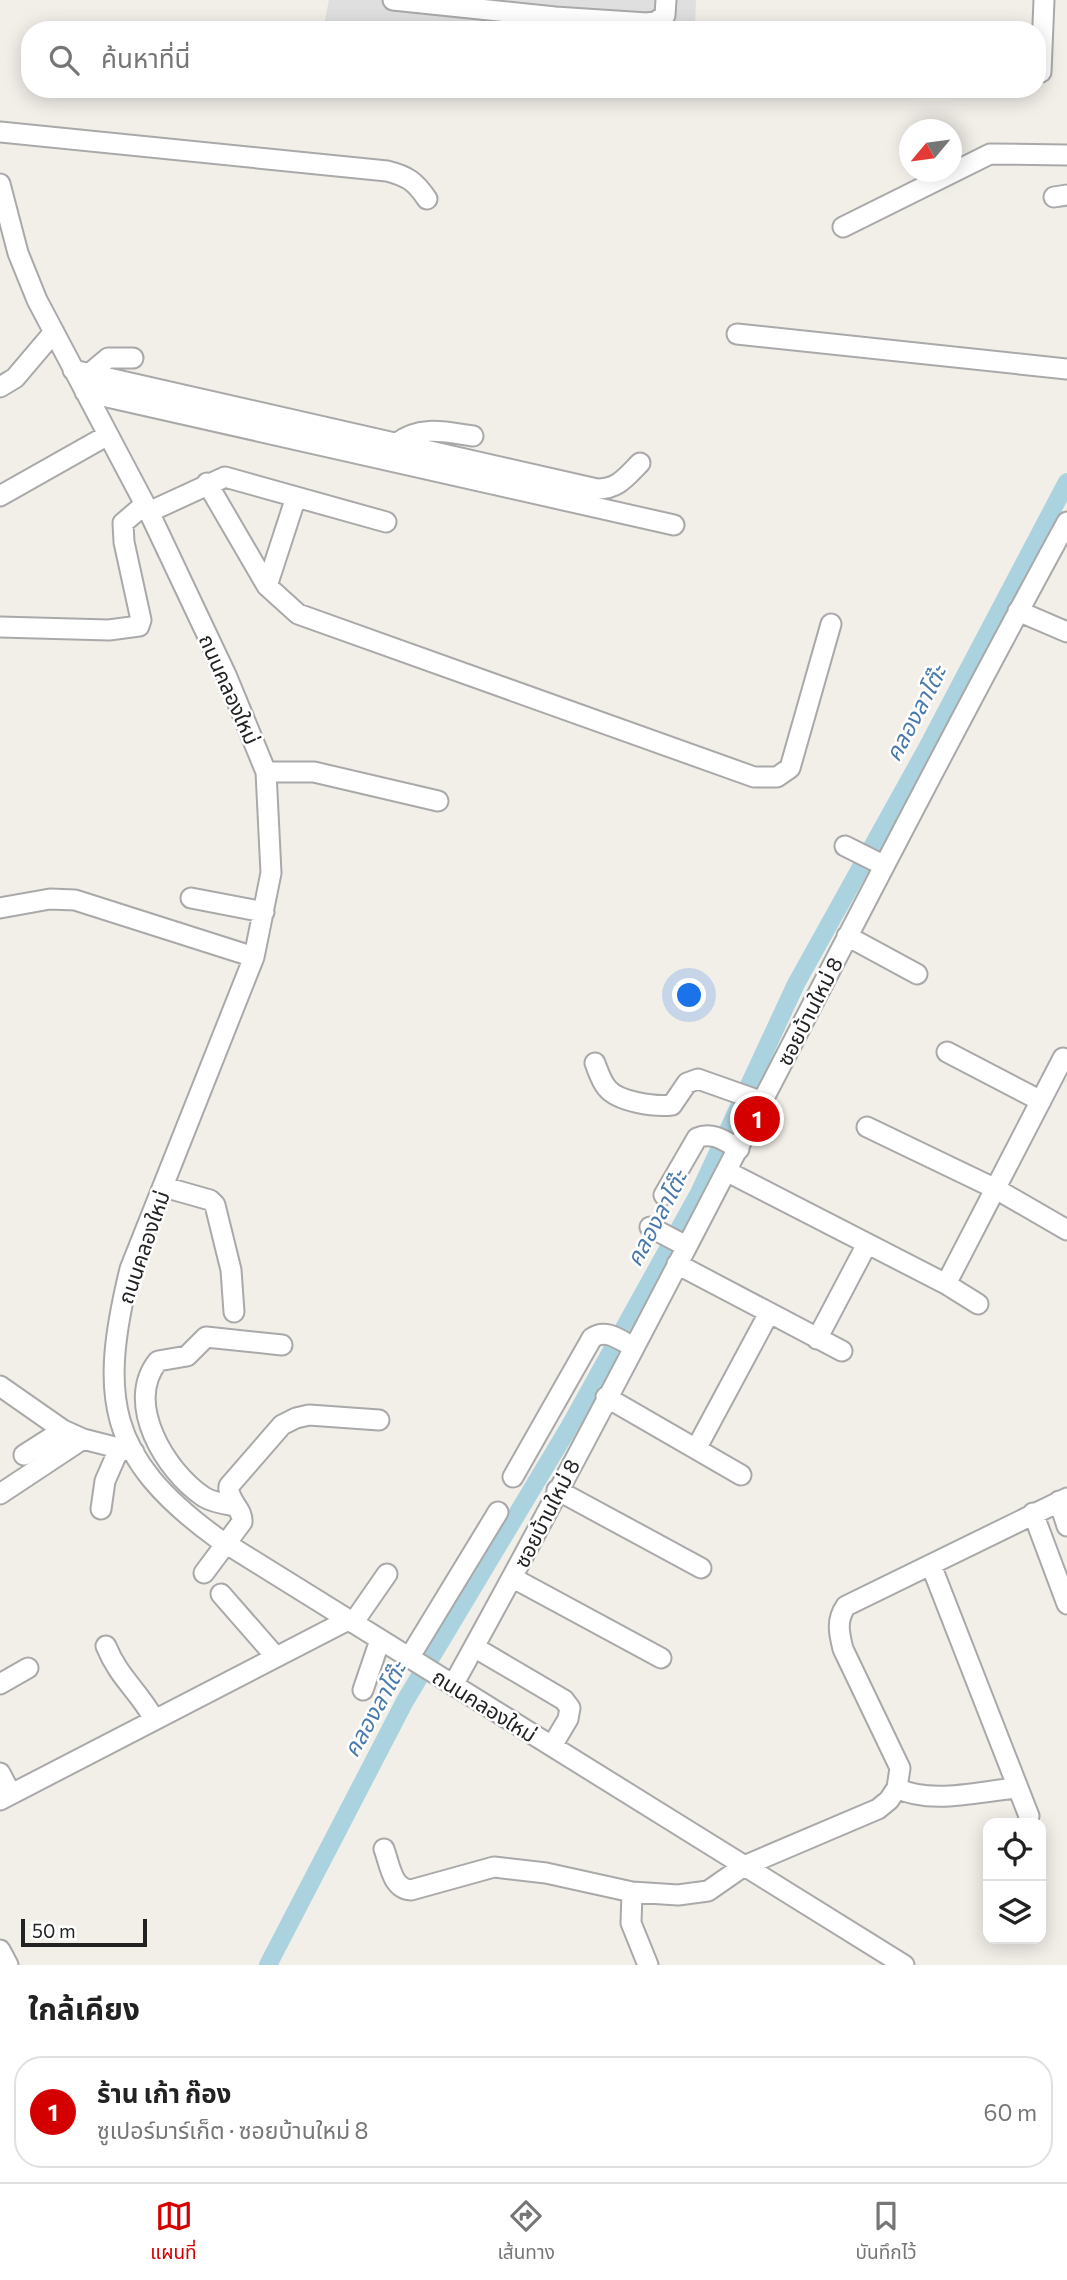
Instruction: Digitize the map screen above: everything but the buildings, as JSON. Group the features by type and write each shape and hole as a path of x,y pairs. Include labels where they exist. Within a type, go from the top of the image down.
{"street":[{"path":"393,0 556,9 649,21"},
{"path":"658,21 665,15 666,0"},
{"path":"1043,21 1044,0"},
{"path":"0,132 387,171 406,176 416,183 427,199"},
{"path":"843,227 990,154 1067,155"},
{"name":"ถนนคลองใหม่","path":"0,184 18,253 54,332 82,379 227,677 266,772 271,873 254,957 131,1269 114,1345 113,1382 127,1451 176,1508 225,1542 904,1965"},
{"path":"0,387 15,378 54,332"},
{"path":"737,334 1067,369"},
{"path":"82,379 108,358 133,358"},
{"path":"82,379 397,443 597,489 611,489 619,485 640,463"},
{"path":"82,379 674,524"},
{"path":"397,443 407,436 425,431 473,436"},
{"path":"0,496 108,435"},
{"path":"0,627 109,630 139,626 141,620 124,542 123,523 126,518 225,477 386,522"},
{"path":"208,483 267,586 298,614 754,776 777,777 790,768 831,624"},
{"path":"267,586 296,497"},
{"name":"ซอยบ้านใหม่ 8","path":"447,1681 474,1647 513,1578 606,1397 621,1340 677,1264 669,1238 726,1171 728,1143 750,1096 847,936 866,856 1018,611 1067,523"},
{"path":"1018,611 1067,632"},
{"path":"266,772 314,772 438,802"},
{"path":"191,898 264,912"},
{"path":"0,908 50,900 75,900 254,957"},
{"path":"847,936 917,974"},
{"path":"947,1052 1041,1101"},
{"path":"946,1284 1063,1058"},
{"path":"595,1063 605,1086 613,1094 651,1105 672,1105 687,1083 698,1079 750,1096"},
{"path":"867,1127 996,1189 1067,1230"},
{"path":"664,1195 696,1138 705,1134 728,1143"},
{"path":"726,1171 946,1284 978,1304"},
{"path":"164,1187 210,1200 215,1205 231,1270 234,1312"},
{"path":"817,1339 867,1244"},
{"path":"677,1264 842,1351"},
{"path":"696,1449 769,1313"},
{"path":"513,1477 592,1338 599,1334 621,1340"},
{"path":"236,1506 205,1497 169,1460 149,1419 144,1394 148,1375 158,1361 187,1356 206,1337 282,1345"},
{"path":"0,1386 63,1430 83,1439 127,1451 105,1481 102,1509"},
{"path":"606,1397 741,1475"},
{"path":"204,1573 242,1522 229,1486 282,1425 309,1415 379,1420"},
{"path":"24,1455 63,1430"},
{"path":"0,1494 83,1439"},
{"path":"557,1490 701,1568"},
{"path":"384,1849 397,1885 402,1890 411,1890 494,1867 546,1873 632,1892 678,1895 708,1892 744,1866 878,1809 897,1788 900,1768 842,1649 838,1631 840,1614 855,1599 1063,1500 1067,1526"},
{"path":"413,1660 498,1512"},
{"path":"1033,1513 1067,1604"},
{"path":"931,1565 1029,1816"},
{"path":"0,1773 6,1797 153,1719 351,1621 387,1574"},
{"path":"513,1578 661,1658"},
{"path":"221,1594 276,1657"},
{"path":"363,1690 380,1640"},
{"path":"106,1646 119,1675 140,1695 153,1719"},
{"path":"474,1647 564,1700 570,1708 568,1719 552,1746"},
{"path":"0,1684 27,1668"},
{"path":"897,1788 911,1795 927,1797 1017,1788"},
{"path":"632,1892 631,1923 648,1965"},
{"path":"0,1950 8,1965"}],"shaded area":[{"path":"329,0 696,0 695,21 325,21"}],"waterway":[{"name":"คลองลาโต๊ะ","path":"268,1965 405,1701 568,1429 699,1193 796,984 927,748 1067,482"}],"place":[{"name":"ร้าน เก้า ก๊อง","path":"757,1119"}]}
